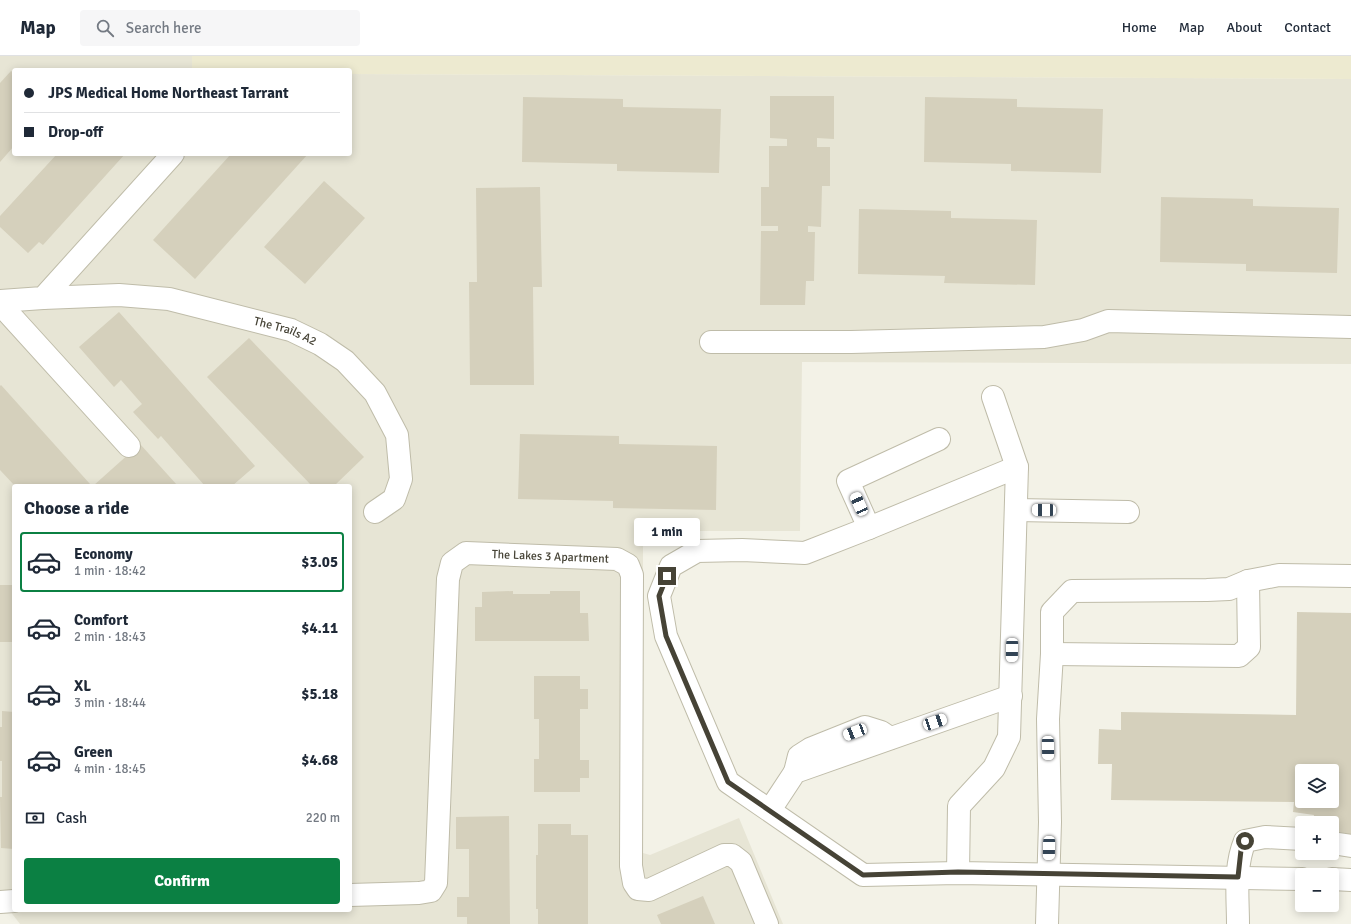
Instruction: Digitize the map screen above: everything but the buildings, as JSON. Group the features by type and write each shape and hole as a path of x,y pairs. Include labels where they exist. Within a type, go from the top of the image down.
{"lane":[{"path":"43,298 171,156"},
{"name":"The Trails A2","path":"0,303 43,298 119,295 169,299 291,330 320,344 345,360 374,393 396,435 401,479 394,499 375,512"},
{"name":"The Trails A2","path":"0,303 129,446"},
{"path":"712,342 851,342 1044,337 1083,330 1108,321 1351,327"},
{"path":"958,872 959,806 994,768 1009,738 1017,468 993,397"},
{"path":"869,528 848,481 939,439"},
{"path":"1017,468 805,553 742,550 697,551 671,566 659,596 666,636 728,782 863,875 958,872 1295,879"},
{"path":"1016,510 1128,512"},
{"name":"The Lakes 3 Apartment","path":"352,895 419,893 431,890 436,883 448,579 452,563 466,553 617,559 628,565 632,575 631,866 634,882 638,889 649,890 724,855 732,855 741,862 766,924"},
{"path":"1047,924 1050,822 1048,719 1052,654 1052,612 1072,591 1229,589 1248,581 1279,575 1351,576"},
{"path":"1052,654 1239,656 1249,647 1248,581"},
{"path":"770,810 795,772 1010,696"},
{"path":"1238,924 1238,877 1241,850 1245,841 1265,837 1295,839"},
{"path":"1339,844 1351,846"},
{"path":"1339,879 1351,880"},
{"path":"0,902 12,902"}],"shaded area":[{"path":"0,56 192,56 192,68 12,68 12,156 352,156 352,74 1351,79 1351,364 802,362 800,531 643,531 643,853 650,855 739,818 783,924 20,924 0,898"},
{"path":"192,56 1351,56 1351,79 352,74 352,68 192,68"}],"route":[{"path":"667,576 659,596 666,636 728,782 863,875 958,872 1238,877 1241,850 1245,841"}]}
